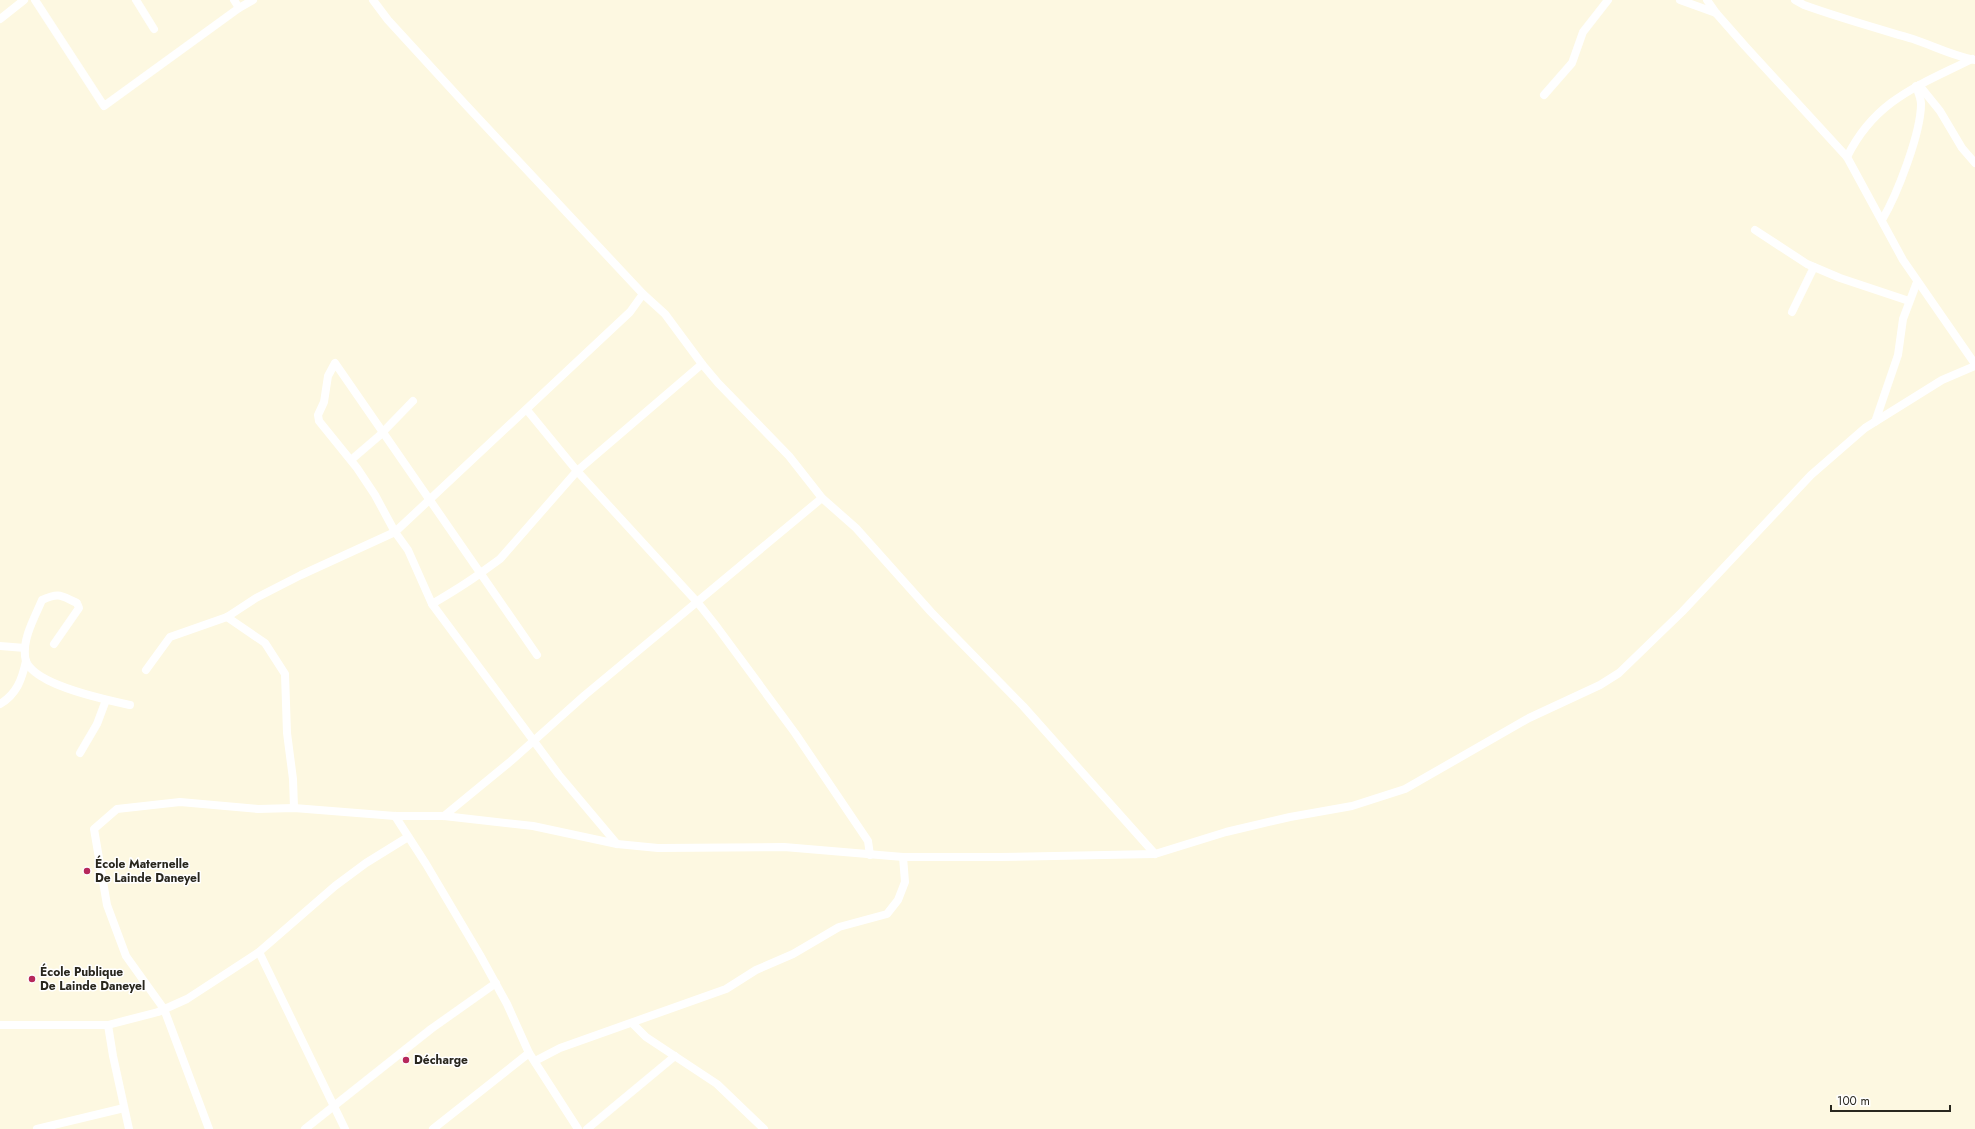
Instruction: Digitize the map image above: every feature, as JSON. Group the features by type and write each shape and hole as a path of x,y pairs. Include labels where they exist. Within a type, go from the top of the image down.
{"street":[{"path":"0,19 24,0"},
{"path":"35,0 104,106 239,8 253,0"},
{"path":"136,0 154,29"},
{"path":"234,0 239,8"},
{"path":"373,0 388,20 454,93 643,294 665,314 718,383 789,456 822,498 856,528 931,612 998,679 1117,809 1155,854"},
{"path":"1544,95 1572,63 1583,32 1608,0"},
{"path":"1680,0 1716,13"},
{"path":"209,1129 164,1009 126,956 107,904 94,829 117,809 180,802 258,809 294,808 395,816 444,816 533,826 617,844 658,848 784,847 903,857 1155,854 1226,832 1283,818 1352,806 1405,788 1529,718 1600,686 1619,673 1682,612 1811,475 1865,428 1942,380 1975,365 1917,282 1892,242 1882,220 1847,157 1716,13 1707,0"},
{"path":"1795,0 1804,5 1872,29 1915,40 1944,51 1973,59"},
{"path":"1847,157 1855,139 1867,124 1898,96 1917,85 1973,59"},
{"path":"1917,85 1940,111 1962,148 1975,163"},
{"path":"1882,220 1893,202 1920,117 1921,102 1917,85"},
{"path":"1754,230 1814,267 1840,278 1908,301"},
{"path":"1792,312 1814,267"},
{"path":"1874,422 1898,356 1903,319 1908,301 1917,282"},
{"path":"146,670 170,637 227,616 256,598 300,575 395,532 630,312 643,294"},
{"path":"537,655 335,363 328,376 324,402 318,415 319,421 331,438 351,460 375,495 395,532 408,550 432,604 559,775 617,844"},
{"path":"432,604 500,559 577,471 702,364"},
{"path":"351,460 383,433 413,401"},
{"path":"527,410 577,471 698,603 795,733 868,841 870,855"},
{"path":"444,816 822,498"},
{"path":"0,704 13,694 21,681 26,661 25,648 29,630 42,600 51,596 65,596 77,603 79,608 54,644"},
{"path":"227,616 265,644 285,674 287,733 293,779 294,808"},
{"path":"0,646 25,648"},
{"path":"26,661 30,667 52,683 67,690 130,705"},
{"path":"80,753 97,724 106,700"},
{"path":"395,816 426,864 496,983 529,1053 578,1129"},
{"path":"0,1025 108,1025 164,1009 187,999 259,952 335,886 366,863 408,837"},
{"path":"535,1061 560,1048 726,989 756,970 793,954 838,927 887,914 898,900 905,882 903,857"},
{"path":"259,952 346,1129"},
{"path":"306,1129 431,1029 496,983"},
{"path":"632,1023 646,1037 717,1084 764,1129"},
{"path":"108,1025 124,1108 130,1129"},
{"path":"433,1129 529,1053"},
{"path":"587,1129 675,1056"},
{"path":"37,1129 124,1108"}],"place":[{"name":"École Maternelle De Lainde Daneyel","path":"87,871"},
{"name":"École Publique De Lainde Daneyel","path":"32,979"},
{"name":"Décharge","path":"406,1060"}]}
